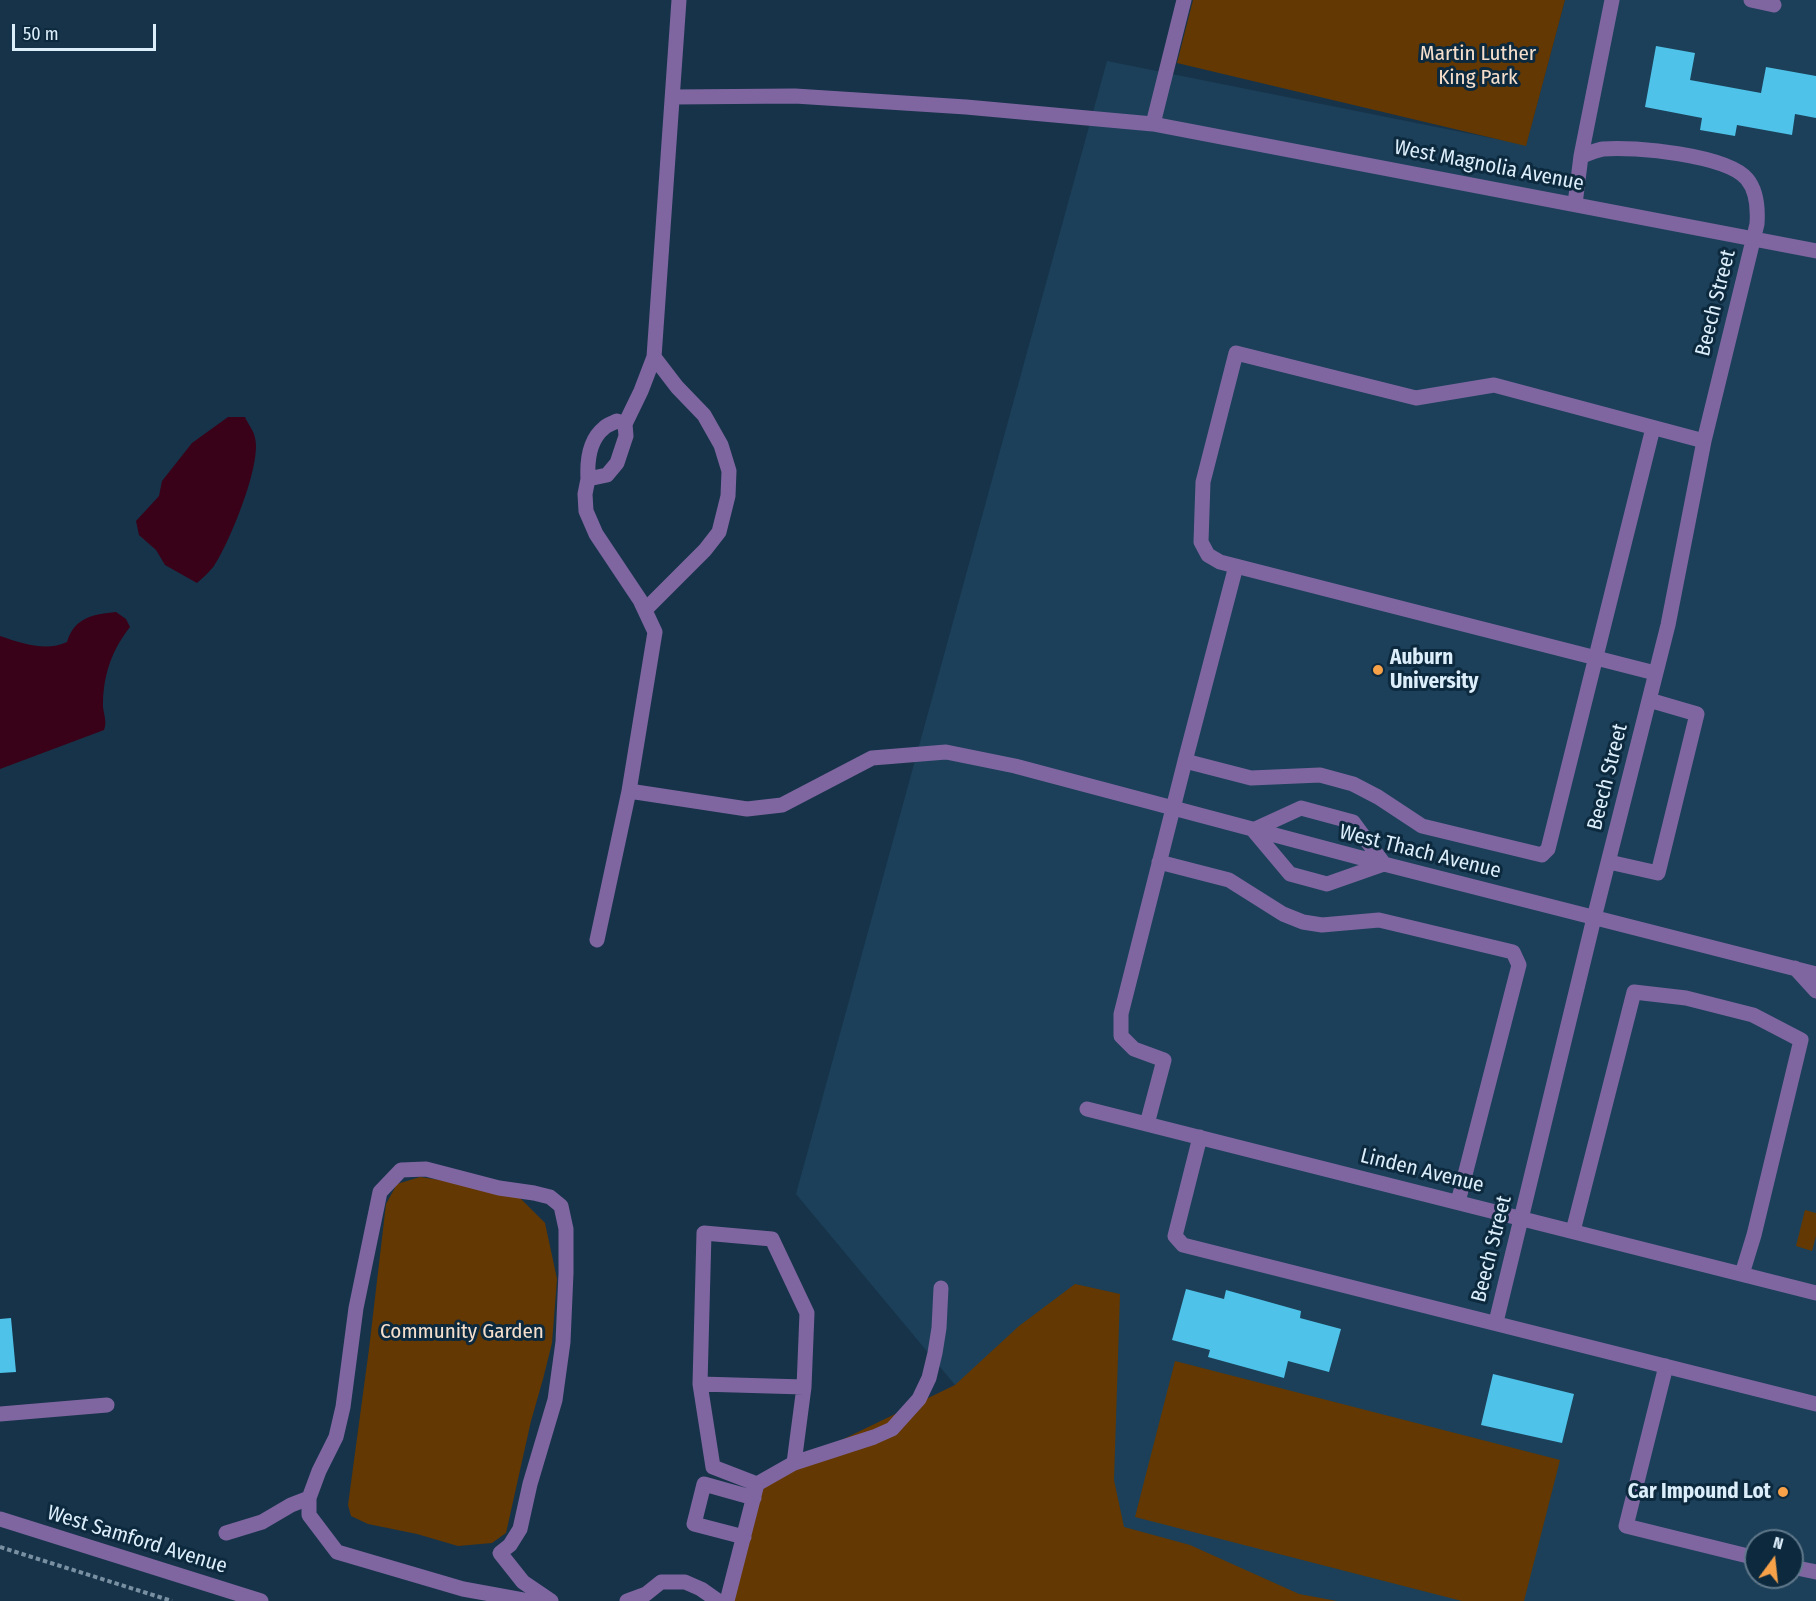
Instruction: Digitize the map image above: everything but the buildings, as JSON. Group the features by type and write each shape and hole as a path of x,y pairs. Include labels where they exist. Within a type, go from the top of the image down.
{"street":[{"path":"588,479 607,475 617,463 626,436 625,424 654,357 680,0"},
{"path":"1153,123 1184,0"},
{"path":"1575,204 1581,156 1612,0"},
{"path":"1751,0 1774,5"},
{"name":"West Magnolia Avenue","path":"673,97 807,97 966,107 1153,123 1816,251"},
{"name":"Beech Street","path":"1496,1322 1668,625 1704,441 1757,224 1755,195 1747,178 1714,160 1635,150 1602,149 1581,156"},
{"path":"1655,673 1220,562 1208,555 1201,542 1203,482 1236,353 1416,398 1494,385 1704,441"},
{"path":"645,610 705,550 719,532 728,496 729,471 721,445 704,415 676,387 654,357"},
{"path":"597,940 630,791 655,632 621,569 596,534 586,511 587,463 592,443 604,428 617,421 625,424"},
{"path":"1185,761 1251,778 1320,775 1353,784 1378,796 1422,826 1542,855 1548,849 1653,428"},
{"path":"1147,1124 1164,1060 1134,1049 1121,1036 1121,1014 1172,808 1236,566"},
{"path":"1609,862 1658,873 1697,714 1649,700"},
{"name":"West Thach Avenue","path":"630,791 747,810 782,805 872,758 946,752 1015,766 1253,830 1816,974"},
{"path":"1301,808 1353,822 1384,864 1327,884 1290,874 1253,830 1301,808"},
{"path":"1159,862 1229,880 1283,914 1303,922 1322,925 1378,920 1513,952 1519,965 1458,1202"},
{"path":"1796,968 1816,991"},
{"path":"1573,1231 1634,992 1686,998 1753,1015 1801,1040 1754,1234 1742,1274"},
{"name":"Linden Avenue","path":"1088,1109 1816,1293"},
{"path":"1200,1137 1175,1236 1183,1245 1816,1404"},
{"path":"538,1601 463,1589 337,1552 309,1515 309,1498 336,1437 344,1407 356,1308 380,1192 401,1170 426,1170 499,1188 534,1193 550,1197 561,1206 566,1229 563,1342 555,1400 530,1484 520,1529 510,1545 500,1553 523,1582 551,1601"},
{"path":"755,1491 713,1467 700,1384 704,1233 772,1239 807,1313 804,1387 794,1463"},
{"path":"727,1601 755,1491 794,1463 892,1429 919,1399 929,1378 935,1353 941,1288"},
{"path":"1666,1365 1626,1526 1744,1555"},
{"path":"700,1384 804,1387"},
{"path":"0,1414 106,1405"},
{"path":"744,1537 694,1524 704,1484 755,1491"},
{"path":"226,1533 262,1522 291,1505 309,1498"},
{"name":"West Samford Avenue","path":"0,1519 261,1601"},
{"path":"627,1601 646,1594 661,1582 685,1582 701,1589 718,1601"}],"path":[{"path":"0,1547 172,1601"}],"shaded area":[{"name":"Auburn University","path":"1565,0 1816,0 1816,1601 727,1601 757,1484 955,1385 796,1194 1107,61 1526,145"},
{"path":"228,417 245,417 252,430 256,450 254,466 243,504 228,540 214,566 197,583 165,565 156,550 139,535 136,521 159,496 162,481 192,443"},
{"path":"116,612 126,619 130,627 118,644 107,672 103,702 104,730 0,769 0,636 34,645 59,645 67,642 74,627 85,619"}],"green space":[{"name":"Martin Luther King Park","path":"1193,0 1565,0 1526,146 1177,63"},
{"name":"Community Garden","path":"420,1177 513,1191 545,1223 557,1279 552,1343 531,1421 506,1533 492,1543 458,1546 417,1534 368,1524 351,1516 348,1505 386,1204 397,1184"},
{"path":"1805,1210 1816,1213 1816,1236 1812,1251 1796,1246"},
{"path":"1075,1284 1120,1294 1114,1480 1124,1527 1190,1545 1299,1594 1337,1601 727,1601 757,1484 794,1463 955,1385 1019,1326"},
{"path":"1175,1361 1560,1460 1524,1601 1462,1601 1135,1517"}],"place":[{"name":"Auburn University","path":"1378,670"},
{"name":"Car Impound Lot","path":"1783,1492"}]}
